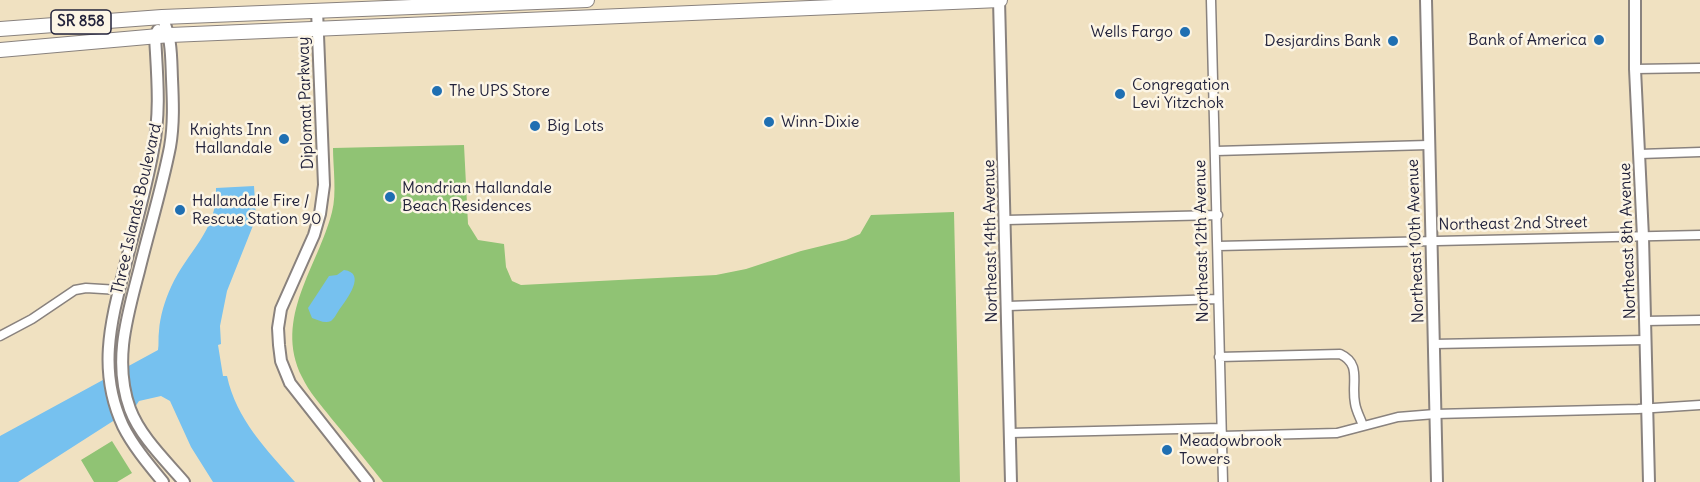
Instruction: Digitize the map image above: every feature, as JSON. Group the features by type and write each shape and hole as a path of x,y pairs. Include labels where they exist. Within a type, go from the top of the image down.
{"main road":[{"name":"SR 858","path":"0,28 162,16 467,2 587,0"},
{"name":"SR 858","path":"0,50 170,35 758,10 797,4 1000,0"}],"street":[{"path":"567,18 573,0"},
{"path":"758,10 780,0"},
{"name":"Northeast 14th Avenue","path":"1000,0 1011,482"},
{"name":"Northeast 12th Avenue","path":"1211,0 1223,482"},
{"name":"Northeast 10th Avenue","path":"1426,0 1437,482"},
{"name":"Northeast 8th Avenue","path":"1635,0 1635,69 1643,237 1649,482"},
{"path":"558,1 567,18"},
{"path":"467,2 467,23"},
{"name":"Diplomat Parkway","path":"317,10 324,178 321,214 281,309 278,328 279,345 281,361 290,383 368,482"},
{"name":"Three Islands Boulevard","path":"162,16 170,35 173,107 170,147 128,314 121,359 124,388 136,421 184,482"},
{"name":"Three Islands Boulevard","path":"162,16 156,36 158,102 155,139 108,343 108,368 111,390 124,428 164,482"},
{"path":"1635,69 1700,68"},
{"path":"1216,151 1428,145"},
{"path":"1640,154 1700,152"},
{"path":"1005,220 1218,215"},
{"name":"Northeast 2nd Street","path":"1218,246 1700,236"},
{"path":"0,336 32,319 75,290 86,288 119,290"},
{"path":"1008,306 1218,299"},
{"path":"1645,321 1700,320"},
{"path":"1434,344 1645,340"},
{"path":"1219,357 1340,354 1349,358 1354,367 1355,403 1363,426"},
{"path":"1010,433 1337,433 1398,417 1435,414 1638,409 1700,405"}],"green space":[{"path":"464,145 468,224 478,240 504,244 506,267 512,281 521,285 716,275 746,269 801,251 846,240 860,234 871,215 954,212 960,482 383,482 312,393 302,377 294,355 292,334 295,313 332,212 335,189 333,148"},
{"path":"112,441 132,473 117,482 94,482 81,460"}],"water":[{"path":"254,186 256,218 227,291 220,326 221,344 218,345 223,376 227,376 237,406 254,433 295,482 213,482 191,447 170,401 161,396 139,401 135,407 18,482 0,482 0,436 158,350 163,308 178,274 207,229 212,217 216,188"},
{"path":"344,270 351,272 355,281 346,300 331,321 324,322 312,318 308,308 329,276 337,275"}],"place":[{"name":"Wells Fargo","path":"1185,32"},
{"name":"Bank of America","path":"1599,40"},
{"name":"Desjardins Bank","path":"1393,41"},
{"name":"The UPS Store","path":"437,91"},
{"name":"Congregation Levi Yitzchok","path":"1120,94"},
{"name":"Winn-Dixie","path":"769,122"},
{"name":"Big Lots","path":"535,126"},
{"name":"Knights Inn Hallandale","path":"284,139"},
{"name":"Mondrian Hallandale Beach Residences","path":"390,197"},
{"name":"Hallandale Fire / Rescue Station 90","path":"180,210"},
{"name":"Meadowbrook Towers","path":"1167,450"}]}
